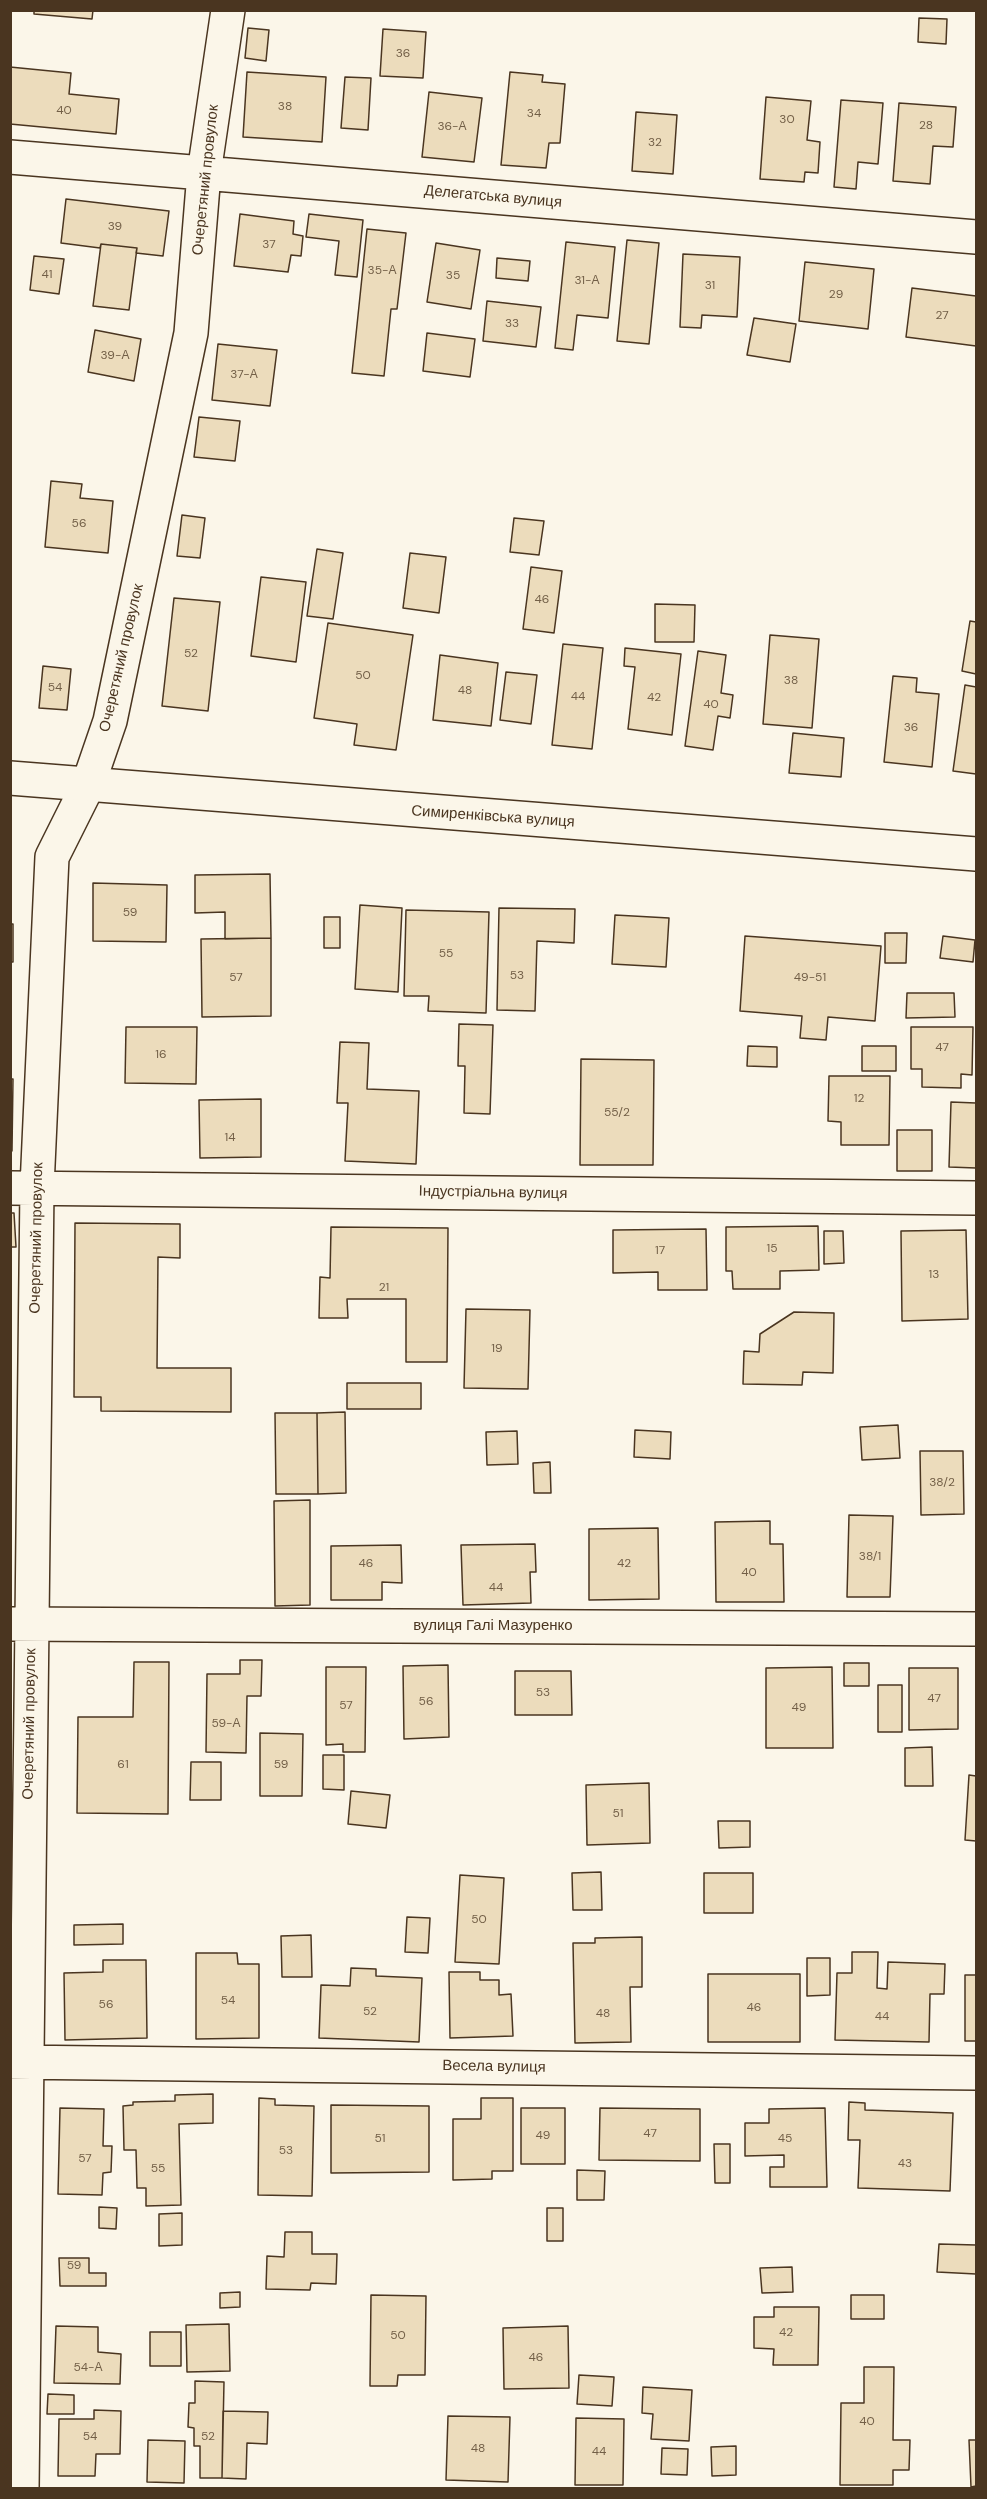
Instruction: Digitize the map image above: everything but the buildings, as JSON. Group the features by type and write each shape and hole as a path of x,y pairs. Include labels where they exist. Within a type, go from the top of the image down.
{"street":[{"name":"Очеретяний провулок","path":"22,2488 19,2062 24,1187 52,857 88,786 110,721 191,333 204,173 228,10"},
{"name":"Делегатська вулиця","path":"10,157 976,237"},
{"name":"Симиренківська вулиця","path":"10,778 88,786 976,854"},
{"name":"Індустріальна вулиця","path":"24,1187 976,1198"},
{"name":"вулиця Галі Мазуренко","path":"21,1624 976,1629"},
{"name":"Весела вулиця","path":"19,2062 976,2073"}]}
